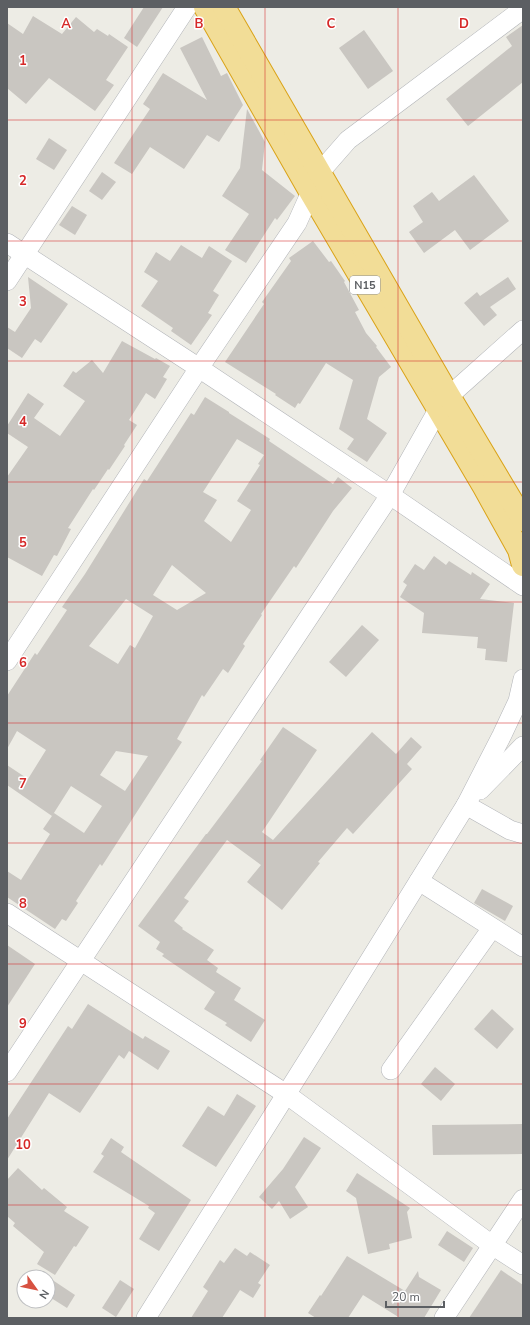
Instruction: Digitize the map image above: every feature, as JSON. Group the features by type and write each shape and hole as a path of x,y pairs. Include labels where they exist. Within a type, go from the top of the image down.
{"highway":[{"name":"N15","path":"205,7 311,193 443,403 523,520"},
{"name":"N15","path":"224,7 320,172 443,403 488,494 519,550 523,565"}],"street":[{"path":"7,281 188,7"},
{"path":"7,661 199,368 297,223 320,172 348,140 523,9"},
{"path":"7,243 199,368 390,495 523,586"},
{"path":"7,1072 390,495 443,403 523,330"},
{"path":"146,1318 466,805 515,708 523,679"},
{"path":"466,805 523,746"},
{"path":"466,805 510,830 523,834"},
{"path":"419,881 523,947"},
{"path":"7,913 286,1094 492,1245 523,1266"},
{"path":"391,1070 492,928"},
{"path":"444,1318 523,1199"}],"building":[{"path":"144,7 163,7 137,47 124,38"},
{"path":"33,16 62,34 76,17 94,32 97,29 108,36 109,34 128,47 106,80 114,85 95,111 49,78 26,104 7,88 7,23 23,34"},
{"path":"523,25 523,82 468,126 446,99 512,46 506,37"},
{"path":"364,30 393,71 368,89 339,48"},
{"path":"202,37 221,76 227,73 243,105 219,142 207,135 184,169 150,147 132,174 114,163 150,109 143,104 163,73 207,100 180,48"},
{"path":"247,109 265,142 262,170 295,196 277,220 275,218 246,263 225,250 249,214 222,196 240,168"},
{"path":"49,138 67,150 54,170 36,159"},
{"path":"102,172 116,182 102,200 89,191"},
{"path":"474,175 509,221 470,250 455,230 424,253 409,232 423,222 413,206 432,192 439,201"},
{"path":"72,206 87,215 75,235 59,225"},
{"path":"313,241 329,262 331,261 345,281 344,282 359,310 355,312 366,333 391,367 379,377 367,419 387,433 367,462 347,449 354,439 339,429 353,380 326,363 300,404 298,403 295,408 275,395 276,394 225,362 264,304 262,302 291,261 289,258"},
{"path":"181,245 202,258 209,246 232,261 213,291 219,295 208,313 212,315 191,345 171,331 173,328 141,306 158,281 144,272 156,252 170,261"},
{"path":"28,277 68,304 41,343 35,339 22,358 7,348 7,327 15,332 31,308"},
{"path":"508,277 516,289 490,307 497,315 484,326 464,303 477,292 480,296"},
{"path":"122,341 170,366 163,377 167,379 155,399 146,393 129,420 137,425 109,470 108,469 94,490 93,489 68,528 71,529 57,556 54,555 42,576 7,557 7,477 28,447 7,433 7,426 28,393 44,404 34,418 60,436 85,401 63,386 73,371 76,373 92,360 103,373"},
{"path":"205,397 270,439 269,441 333,484 338,477 352,488 333,511 296,568 294,566 261,614 262,615 243,644 245,646 228,673 223,669 204,697 202,695 177,739 182,742 102,866 100,864 76,901 78,903 66,921 62,919 55,929 7,897 7,871 21,880 50,834 43,829 52,816 7,785 7,765 28,779 46,750 17,731 7,749 7,696 35,653 37,655 67,610 62,607 85,574 144,479 147,481 191,413 194,415","holes":["237,439 264,455 258,464 260,465 237,501 251,510 231,542 204,521 217,500 203,492","172,565 206,593 177,610 153,595","126,599 153,616 135,648 130,645 118,664 89,646","116,751 148,756 125,791 100,775","71,786 102,806 84,833 54,813"]},
{"path":"434,556 446,565 449,561 471,575 472,572 490,584 480,599 514,603 507,662 485,660 486,649 477,648 478,637 422,633 424,613 400,597 407,585 403,582 415,564 424,570"},
{"path":"362,625 379,640 346,677 329,662"},
{"path":"283,727 317,750 262,832 273,840 372,732 396,754 411,737 422,747 407,764 412,769 353,834 347,828 318,862 320,863 282,910 247,882 261,865 227,840 184,898 189,901 174,921 183,928 182,929 214,950 207,960 218,968 216,972 241,988 234,1000 265,1020 251,1042 225,1025 227,1023 204,1009 215,992 162,956 164,954 156,949 160,942 138,926 262,761 260,760"},
{"path":"482,889 513,906 505,921 474,903"},
{"path":"7,945 35,964 7,1007"},
{"path":"88,1004 143,1039 145,1036 170,1051 158,1070 129,1051 124,1059 119,1055 80,1113 49,1093 7,1160 7,1119 68,1026 72,1029"},
{"path":"492,1009 514,1029 497,1049 474,1029"},
{"path":"435,1067 455,1084 441,1101 421,1084"},
{"path":"237,1094 256,1106 216,1167 182,1146 208,1106 224,1116"},
{"path":"523,1124 523,1154 433,1155 432,1125"},
{"path":"304,1137 321,1148 295,1187 308,1207 290,1219 279,1201 272,1209 259,1197 283,1169"},
{"path":"111,1138 124,1147 121,1152 191,1200 159,1251 139,1239 155,1213 148,1208 149,1206 93,1172 104,1156 101,1154"},
{"path":"18,1168 42,1190 44,1188 67,1207 64,1211 89,1227 76,1247 74,1246 56,1273 56,1269 45,1269 37,1264 44,1252 13,1226 15,1223 7,1216 7,1180"},
{"path":"357,1173 410,1208 407,1212 412,1238 389,1244 390,1249 368,1254 356,1198 346,1191"},
{"path":"447,1231 473,1248 464,1262 438,1245"},
{"path":"235,1248 247,1256 250,1252 270,1265 258,1283 261,1285 253,1298 240,1290 222,1318 191,1318 208,1291 203,1287 220,1260 224,1263"},
{"path":"347,1256 405,1291 418,1271 419,1277 441,1290 424,1318 400,1318 363,1295 348,1318 316,1318 308,1313"},
{"path":"501,1270 523,1285 523,1318 469,1318"},
{"path":"120,1280 134,1289 116,1317 102,1308"},
{"path":"56,1282 75,1295 67,1308 56,1301"}]}
